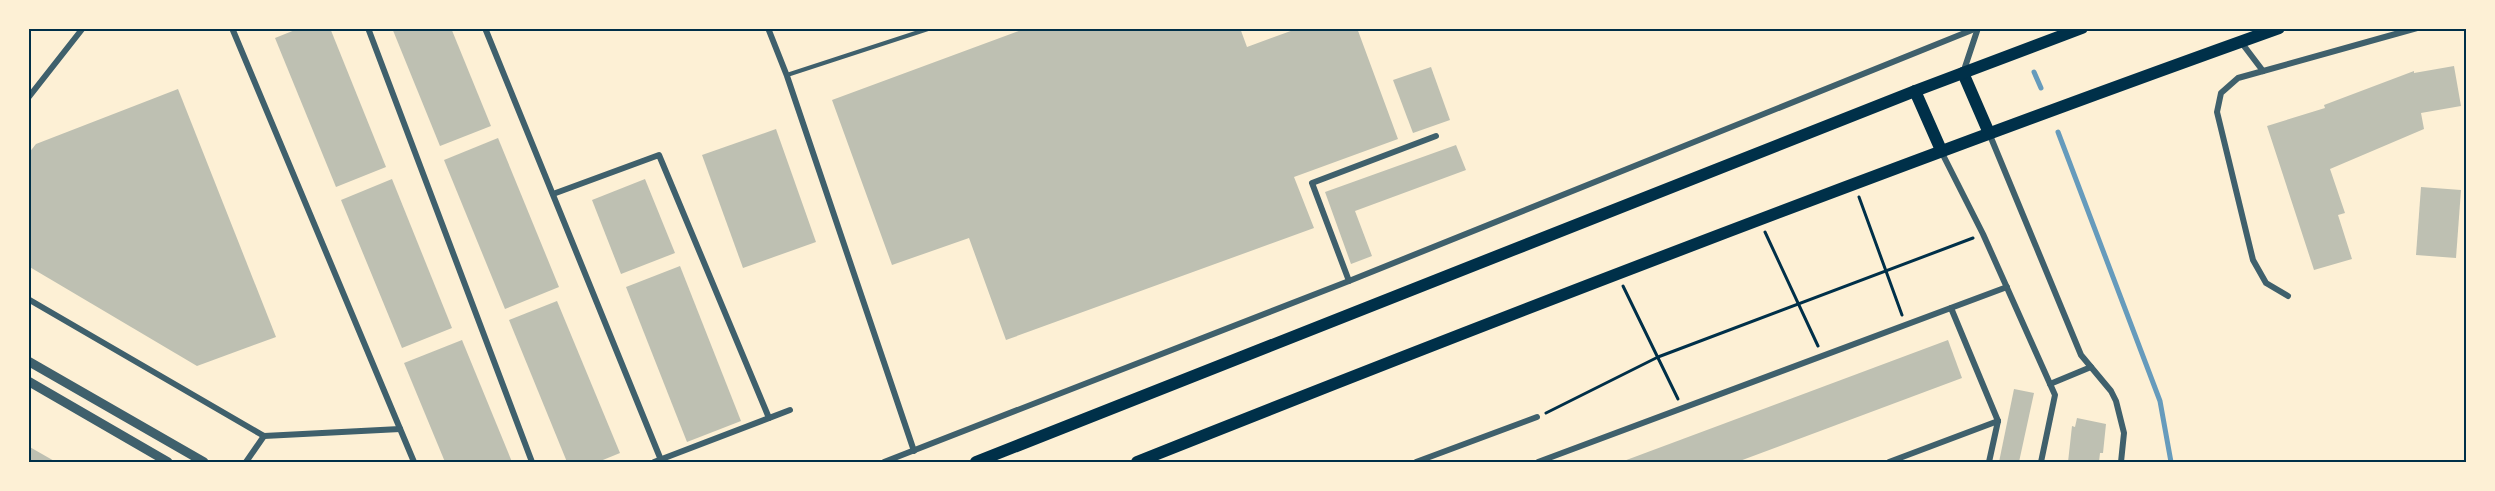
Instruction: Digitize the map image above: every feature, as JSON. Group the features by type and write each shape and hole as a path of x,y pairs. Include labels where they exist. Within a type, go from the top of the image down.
{"highway":[{"path":"976,462 2082,28"},
{"path":"1137,462 1941,150 2279,28"},
{"path":"1963,73 1989,133"},
{"path":"1916,92 1941,150"}],"street":[{"path":"28,98 83,28"},
{"path":"232,28 414,462"},
{"path":"368,28 532,462"},
{"path":"485,28 553,194 657,461 790,410"},
{"path":"768,28 787,76 914,451"},
{"path":"1963,73 1978,28"},
{"path":"884,462 1349,281 1978,28"},
{"path":"2288,296 2266,283 2253,260 2217,112 2221,93 2231,82 2263,71 2418,28"},
{"path":"2241,42 2263,71"},
{"path":"1989,133 2081,355 2111,392 2120,412 2124,434 2121,462"},
{"path":"1349,281 1312,183 1436,136"},
{"path":"1941,150 1983,234 2055,395 2041,462"},
{"path":"553,194 659,155 769,418"},
{"path":"1538,462 2007,287"},
{"path":"28,298 264,436 400,429"},
{"path":"1951,308 1998,421 1989,462"},
{"path":"28,361 204,462"},
{"path":"2050,384 2091,367"},
{"path":"28,381 168,462"},
{"path":"1416,462 1537,417"},
{"path":"1889,462 1998,421"},
{"path":"246,462 264,436"}],"lane":[{"path":"787,76 931,28"}],"path":[{"path":"1855,184 1905,325"},
{"path":"1759,220 1823,356"},
{"path":"1537,417 1658,357 1983,234"},
{"path":"1617,274 1683,408"}],"building":[{"path":"300,28 330,28 386,167 336,187 275,38"},
{"path":"392,28 451,28 491,126 440,146"},
{"path":"1027,28 1240,28 1247,47 1299,28 1357,28 1398,139 1294,177 1314,228 1006,340 969,238 892,265 832,100"},
{"path":"2454,66 2461,106 2421,113 2424,129 2330,169 2345,213 2338,215 2352,259 2314,270 2267,126 2325,108 2324,105 2414,71 2414,73"},
{"path":"1431,67 1450,120 1413,133 1393,80"},
{"path":"178,89 276,337 197,366 28,266 28,154 36,144"},
{"path":"776,129 816,242 743,268 702,155"},
{"path":"498,138 559,287 505,309 444,160"},
{"path":"1456,145 1466,170 1355,211 1372,256 1351,264 1325,192"},
{"path":"392,179 452,328 402,348 341,200"},
{"path":"645,179 675,253 621,274 592,200"},
{"path":"2421,187 2461,190 2456,258 2416,255"},
{"path":"680,266 741,421 687,442 626,287"},
{"path":"557,301 620,453 598,462 567,462 509,320"},
{"path":"462,340 512,462 445,462 404,363"},
{"path":"1948,340 1962,378 1737,462 1621,462"},
{"path":"2014,389 2034,393 2019,462 1999,462"},
{"path":"2077,418 2106,424 2103,453 2100,453 2099,462 2068,462 2072,426 2075,427"},
{"path":"28,446 56,462 28,462"}],"waterway":[{"path":"2034,72 2041,88"},
{"path":"2058,132 2160,401 2171,462"}]}
